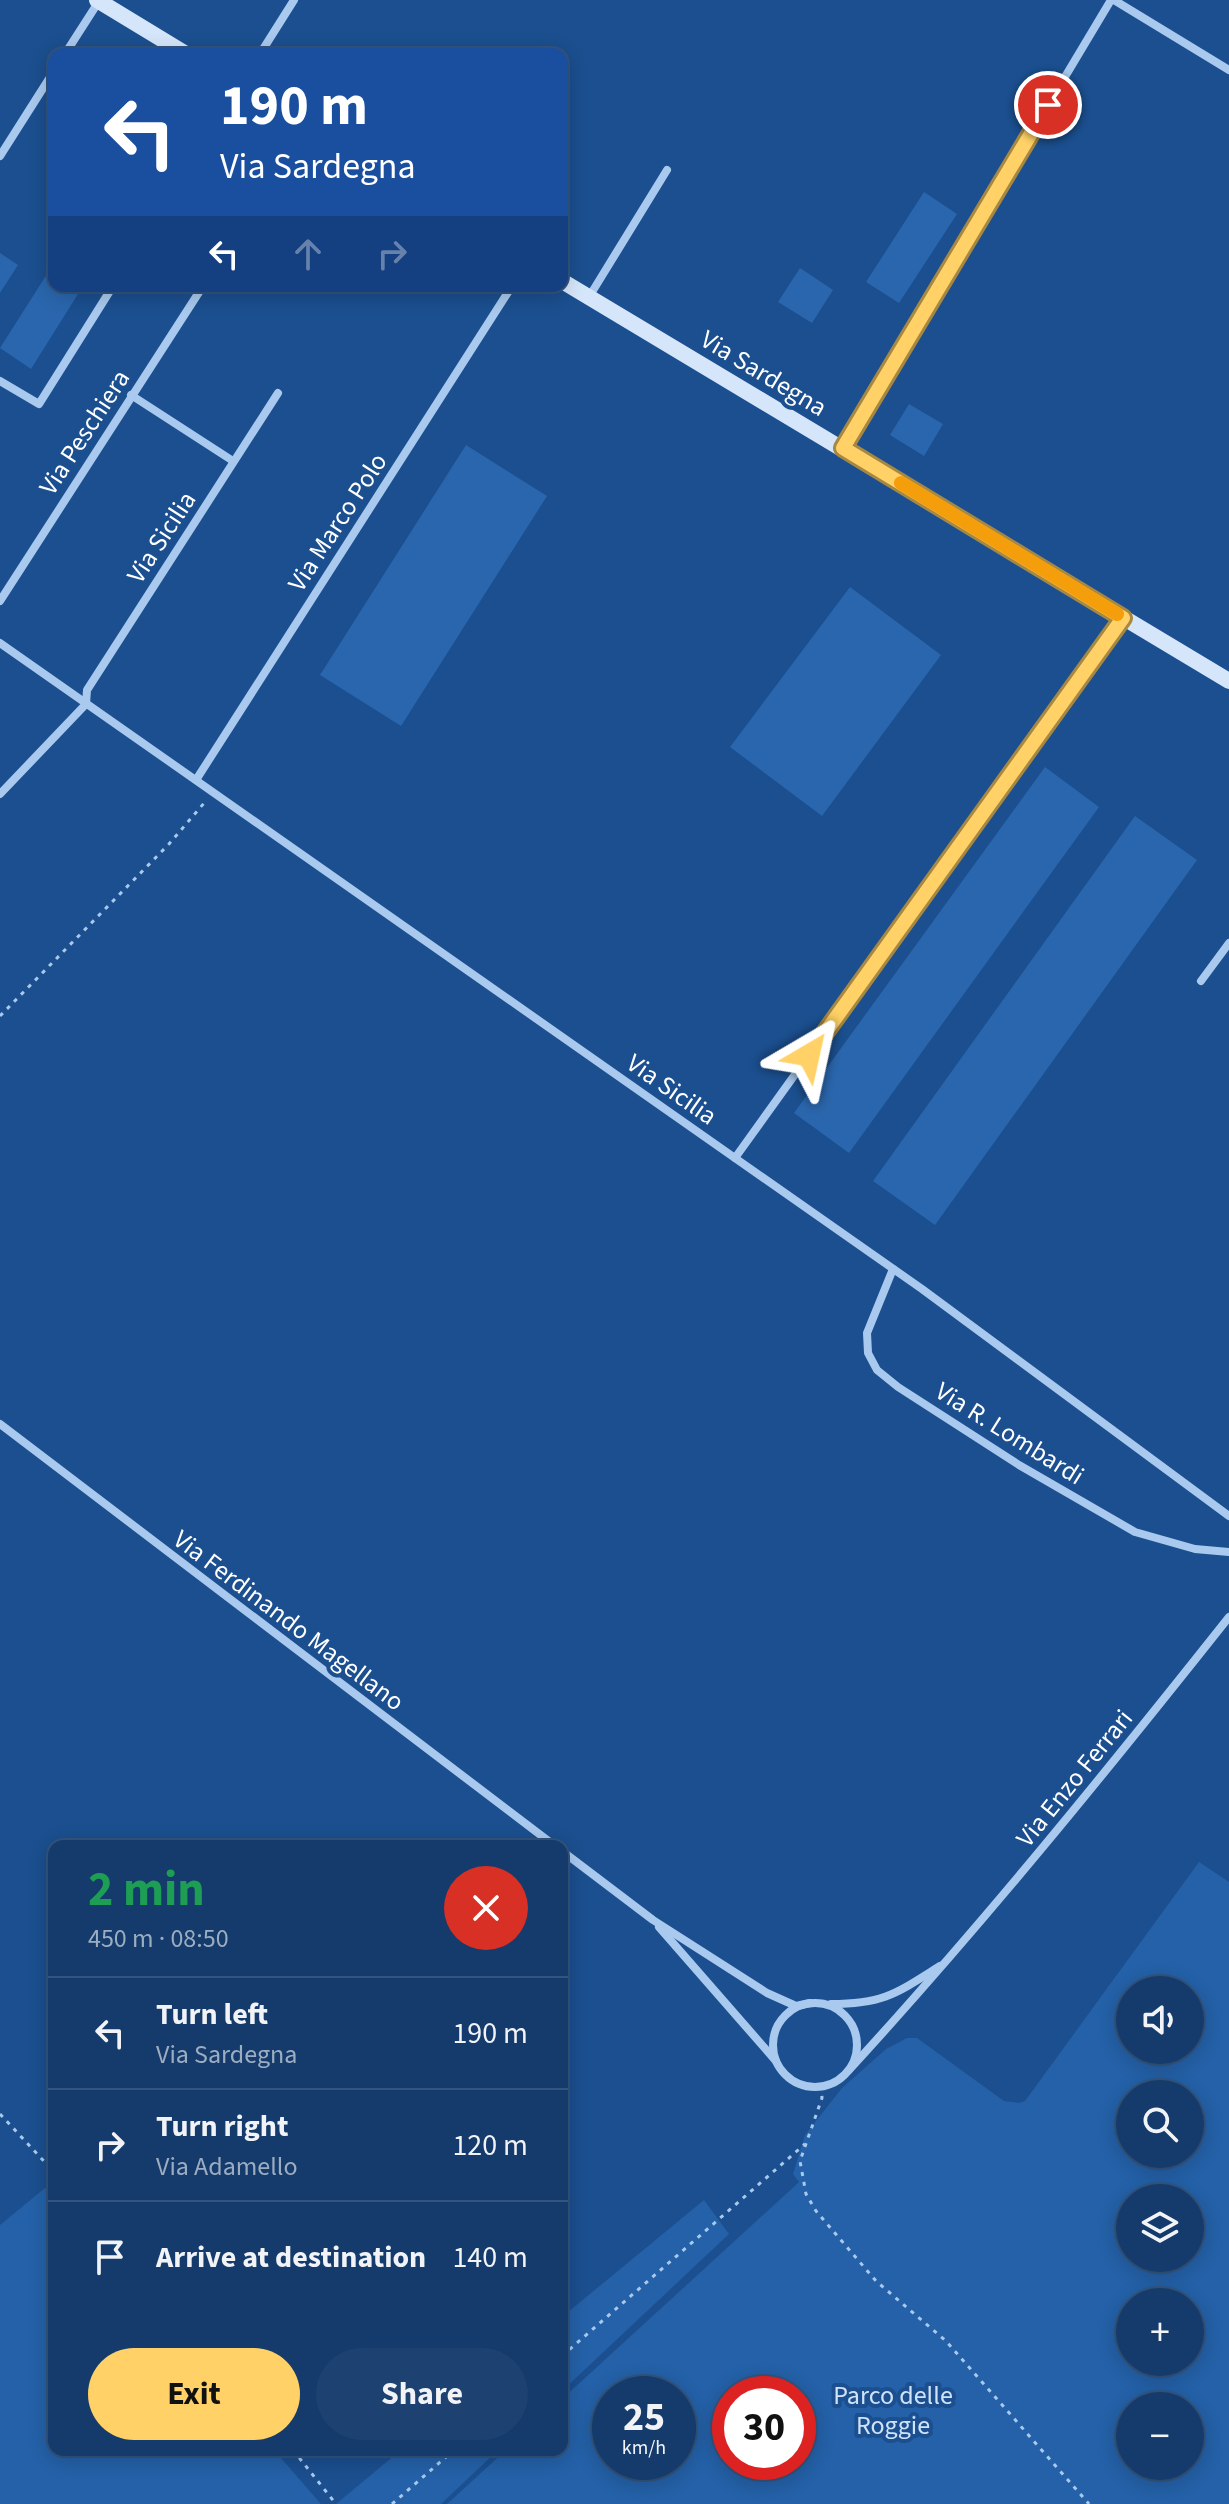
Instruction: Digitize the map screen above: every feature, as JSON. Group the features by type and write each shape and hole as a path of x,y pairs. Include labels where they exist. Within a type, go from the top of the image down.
{"street":[{"path":"264,48 294,0"},
{"path":"843,448 1112,0 1229,70"},
{"path":"69,48 98,1 176,48"},
{"path":"0,156 48,80"},
{"path":"589,297 667,170"},
{"name":"Via Sardegna","path":"568,285 1229,681"},
{"path":"0,381 39,404 109,292"},
{"name":"Via Peschiera","path":"0,601 199,292"},
{"name":"Via Marco Polo","path":"196,780 508,292"},
{"name":"Via Sicilia","path":"86,704 87,690 278,393"},
{"path":"131,395 233,461"},
{"path":"735,1158 1123,618"},
{"name":"Via Sicilia","path":"0,643 893,1269 1229,1516"},
{"path":"0,794 86,704"},
{"path":"1201,981 1229,943"},
{"name":"Via R. Lombardi","path":"893,1269 867,1333 868,1353 877,1370 898,1387 1019,1465 1135,1532 1195,1549 1229,1552"},
{"name":"Via Ferdinando Magellano","path":"0,1424 547,1840"},
{"name":"Via Enzo Ferrari","path":"849,2070 948,1962 1101,1778 1229,1617"},
{"path":"568,1856 653,1920 767,1993 796,2006 827,2004 839,2010 849,2019 855,2032 857,2045 849,2070 841,2078 821,2086 796,2082 653,1920"},
{"name":"Via Enzo Ferrari","path":"827,2004 877,2001 893,1995 948,1962"},
{"path":"778,2064 774,2051 778,2025 797,2007 810,2003"}],"path":[{"path":"0,1016 169,844 213,792"},
{"path":"821,2086 822,2098 800,2161 806,2194 832,2231 876,2281 946,2341 1089,2504"},
{"path":"0,2114 48,2166"},
{"path":"568,2351 805,2144"},
{"path":"298,2456 336,2504"},
{"path":"392,2504 447,2456"}],"green space":[{"name":"Parco delle Roggie","path":"1199,1862 1229,1882 1229,2504 447,2504 499,2456 568,2456 568,2394 799,2182 793,2174 805,2135 842,2088 886,2049 907,2038 917,2038 1004,2101 1025,2101 1116,1976 1116,2064 1204,2064 1204,1976 1116,1976"},
{"path":"45,2188 48,2192 48,2456 279,2456 321,2504 0,2504 0,2225"},
{"path":"704,2200 729,2234 568,2385 568,2312"},
{"path":"394,2456 492,2456 441,2504 336,2504"}],"building":[{"path":"924,192 957,214 899,303 866,282"},
{"path":"0,253 18,265 0,293"},
{"path":"800,268 833,290 812,323 778,302"},
{"path":"48,272 48,292 79,292 31,369 0,348"},
{"path":"909,404 943,424 924,456 890,435"},
{"path":"466,445 547,496 401,726 320,675"},
{"path":"850,587 941,655 822,816 730,747"},
{"path":"1045,767 1099,807 849,1153 794,1113"},
{"path":"1135,816 1197,860 935,1225 873,1181"}],"slow traffic":[{"path":"901,483 1117,614"}],"route":[{"path":"809,1055 1123,618 843,448 1048,105"}]}
